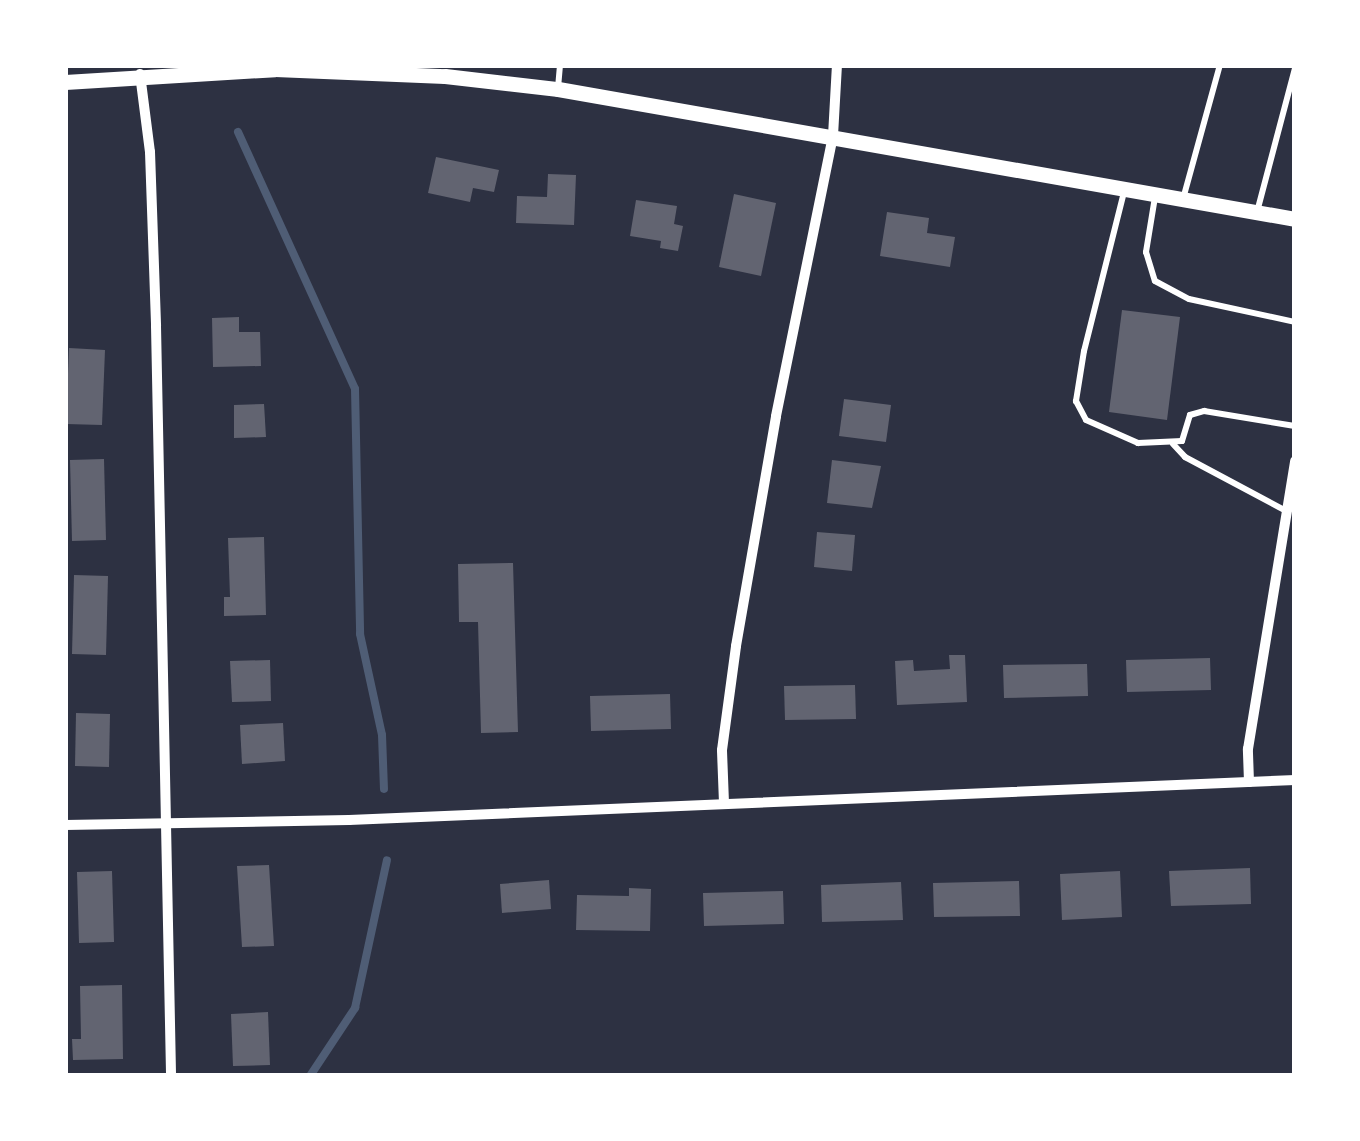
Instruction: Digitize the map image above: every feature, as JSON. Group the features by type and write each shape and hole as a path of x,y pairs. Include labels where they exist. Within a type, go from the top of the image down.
{"street":[{"path":"724,803 722,750 736,646 776,416 833,136 837,65"},
{"path":"65,82 289,67 383,68 558,89 1295,219"},
{"path":"140,74 152,210 171,1076"},
{"path":"1249,782 1248,749 1295,462"},
{"path":"65,824 168,825 1295,780"}],"lane":[{"path":"558,89 560,65"},
{"path":"1182,200 1220,65"},
{"path":"1256,213 1295,68"},
{"path":"1124,191 1076,401 1086,420 1138,443 1174,444 1182,440 1190,416 1204,412 1295,426"},
{"path":"1155,196 1146,252 1155,280 1190,299 1295,322"},
{"path":"1174,444 1185,457 1286,511"}],"building":[{"path":"436,157 499,170 494,192 473,188 470,202 428,193"},
{"path":"548,174 576,175 574,225 516,223 517,196 547,197"},
{"path":"734,194 776,203 761,276 719,267"},
{"path":"636,200 677,206 674,224 683,226 678,251 660,248 661,241 630,236"},
{"path":"887,212 929,218 927,233 955,237 950,267 880,256"},
{"path":"1122,310 1180,317 1167,420 1109,412"},
{"path":"239,317 239,332 260,332 261,366 213,367 212,318"},
{"path":"69,348 105,350 102,425 66,424"},
{"path":"844,399 891,405 886,442 839,436"},
{"path":"264,404 266,437 234,438 234,405"},
{"path":"104,459 106,540 72,541 70,460"},
{"path":"832,460 881,466 872,508 827,503"},
{"path":"817,532 855,535 852,571 814,567"},
{"path":"264,537 266,615 224,616 224,597 230,597 228,538"},
{"path":"513,563 518,732 481,733 478,622 459,622 458,564"},
{"path":"74,575 108,576 106,655 72,654"},
{"path":"949,655 965,655 967,702 897,705 895,661 913,660 914,671 950,669"},
{"path":"1210,658 1211,690 1127,692 1126,660"},
{"path":"270,660 271,701 232,702 230,661"},
{"path":"1087,664 1088,696 1004,698 1003,665"},
{"path":"855,685 856,719 785,720 784,686"},
{"path":"670,694 671,729 591,731 590,696"},
{"path":"76,713 110,714 109,767 75,766"},
{"path":"283,723 285,761 242,764 240,725"},
{"path":"269,865 274,946 242,947 237,866"},
{"path":"1250,868 1251,904 1171,906 1169,871"},
{"path":"112,871 114,942 79,943 77,872"},
{"path":"1120,871 1122,917 1062,920 1060,874"},
{"path":"549,880 551,909 502,913 500,884"},
{"path":"1019,881 1020,916 934,917 933,883"},
{"path":"901,882 903,920 822,922 821,885"},
{"path":"629,888 651,889 650,931 576,930 577,895 629,896"},
{"path":"783,891 784,924 704,926 703,893"},
{"path":"122,985 123,1059 73,1060 72,1039 81,1039 80,986"},
{"path":"268,1012 270,1065 233,1066 231,1014"}],"waterway":[{"path":"238,132 355,389 360,634 382,735 384,789"},
{"path":"310,1076 355,1008 387,860"}]}
